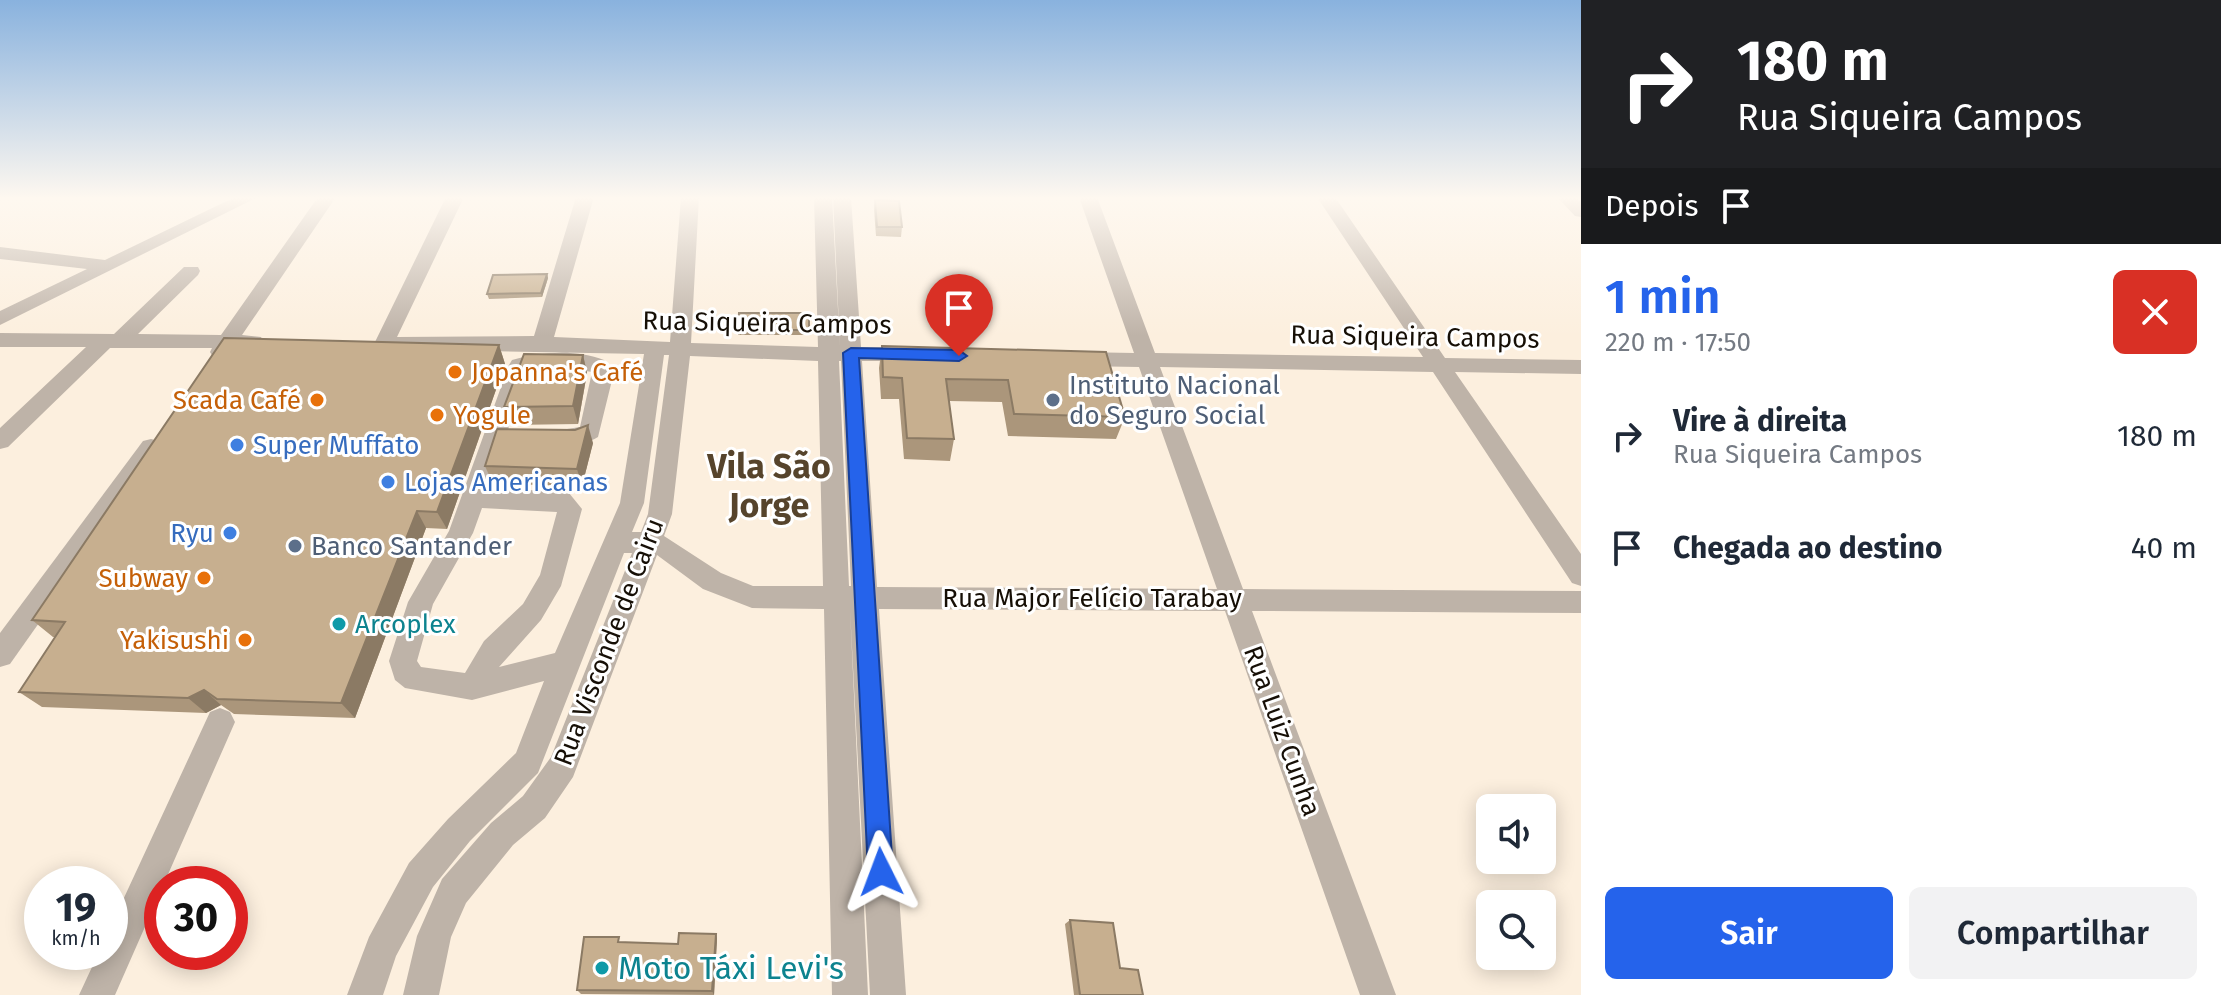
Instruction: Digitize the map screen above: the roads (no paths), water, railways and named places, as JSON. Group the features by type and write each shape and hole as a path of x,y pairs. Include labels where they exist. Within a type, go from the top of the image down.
{"street":[{"path":"0,319 154,243"},
{"path":"209,367 295,243"},
{"name":"Rua Siqueira Campos","path":"430,243 376,344 542,343 927,355"},
{"path":"542,343 571,243"},
{"name":"Rua Visconde de Cairu","path":"365,995 381,949 421,875 459,830 527,763 632,503 668,349 683,243"},
{"path":"828,243 865,597 888,995"},
{"path":"841,243 837,596 850,995"},
{"name":"Rua Luiz Cunha","path":"1105,243 1378,995"},
{"path":"1357,243 1581,575"},
{"path":"0,253 108,266"},
{"path":"0,441 191,271"},
{"path":"0,340 274,342"},
{"name":"Rua Visconde de Cairu","path":"421,995 434,936 454,891 502,834 534,807 562,767 660,514 668,349"},
{"name":"Rua Siqueira Campos","path":"1053,358 1581,367"},
{"path":"544,437 580,437 590,431 603,372 600,367 594,363 563,362 519,365 461,533 421,602 403,661 405,671 415,679 472,687 565,663"},
{"path":"0,655 164,430"},
{"path":"495,436 519,437"},
{"path":"472,498 560,500 570,509 552,578 532,612 494,650 472,687"},
{"name":"Rua Major Felício Tarabay","path":"617,543 648,542 663,546 712,581 752,597 1581,602"},
{"path":"97,995 220,722"}],"place":[{"name":"Jopanna's Café","path":"455,372"},
{"name":"Scada Café","path":"317,400"},
{"name":"Instituto Nacional do Seguro Social","path":"1053,400"},
{"name":"Yogule","path":"437,415"},
{"name":"Super Muffato","path":"237,445"},
{"name":"Lojas Americanas","path":"388,482"},
{"name":"Ryu","path":"230,533"},
{"name":"Banco Santander","path":"295,546"},
{"name":"Subway","path":"204,578"},
{"name":"Arcoplex","path":"339,624"},
{"name":"Yakisushi","path":"245,640"},
{"name":"Moto Táxi Levi's","path":"602,968"}],"district":[{"name":"Vila São Jorge","path":"769,486"}]}
